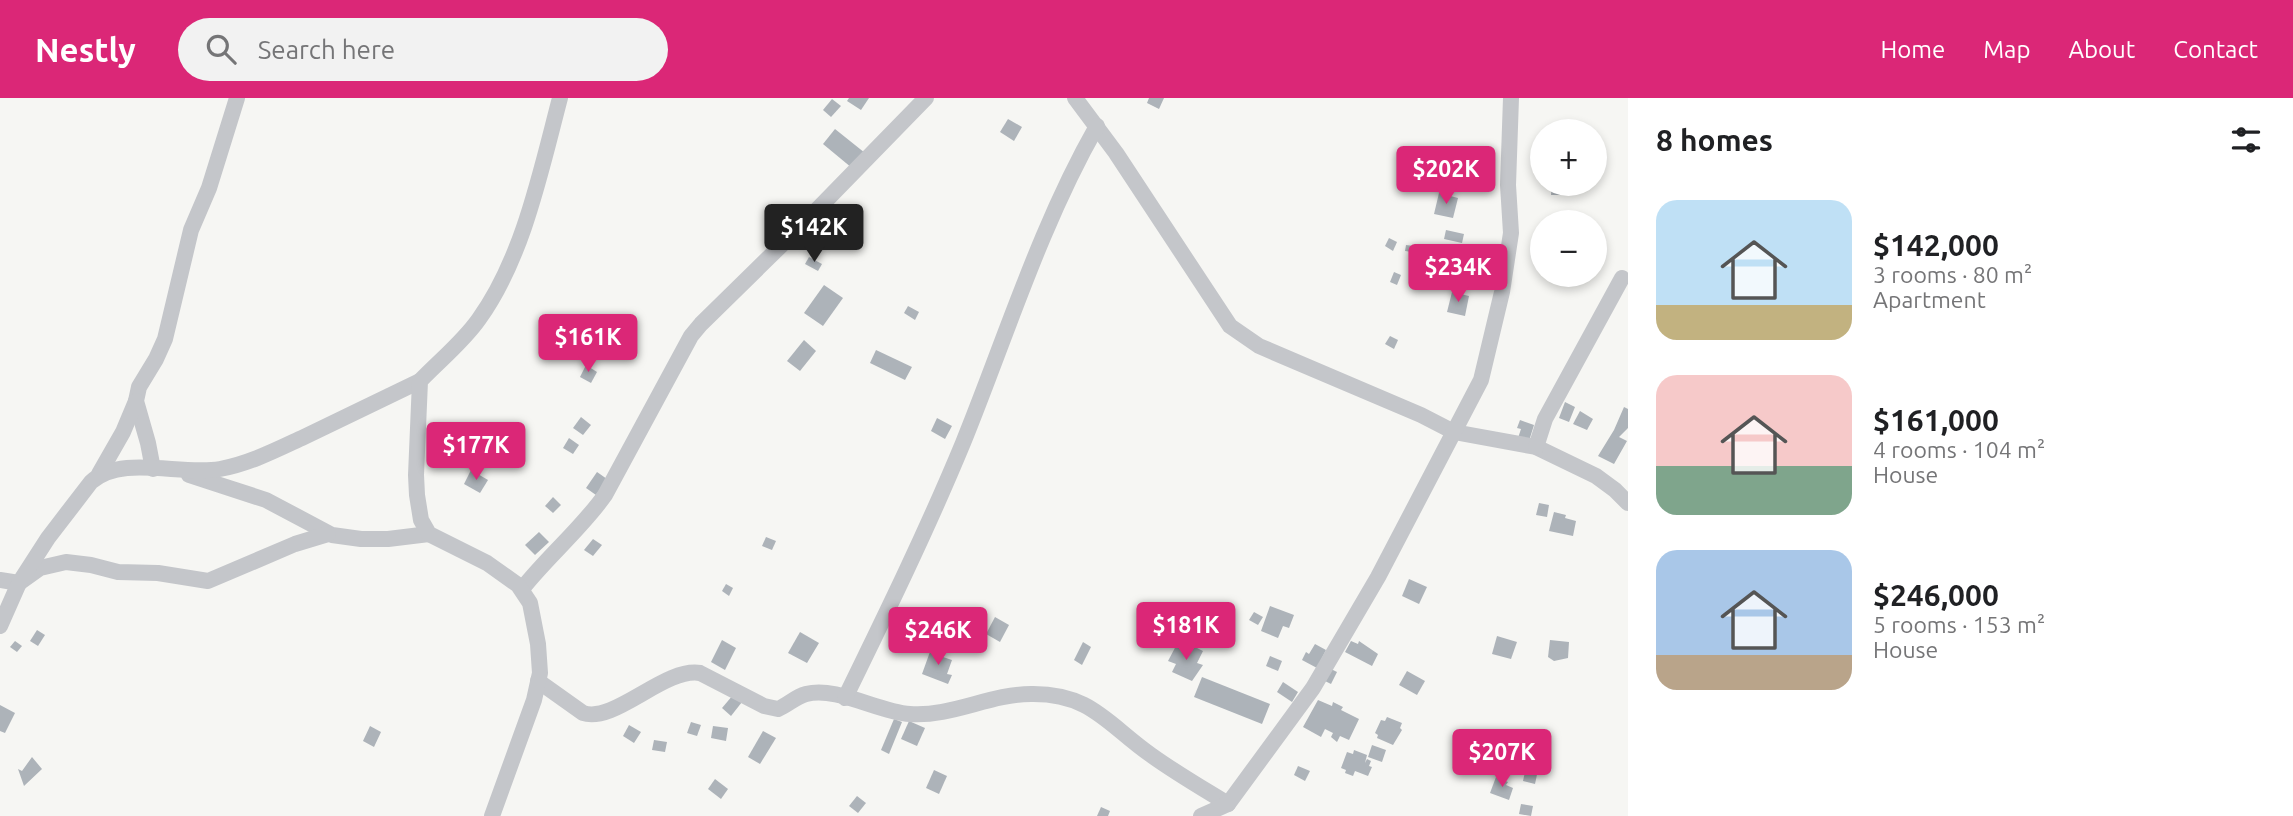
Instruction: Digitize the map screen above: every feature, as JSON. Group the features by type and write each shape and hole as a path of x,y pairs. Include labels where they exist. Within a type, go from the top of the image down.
{"street":[{"path":"0,626 19,583 48,538 99,474 123,432 139,387 156,359 164,339 186,248 209,188 237,98"},
{"path":"99,474 120,468 220,469 243,463 420,381 478,321 496,292 520,236 560,98"},
{"path":"522,589 606,495 691,336 926,98"},
{"path":"1075,98 1097,126 1236,333 1259,346 1421,415 1454,432 1536,447 1596,476 1628,503"},
{"path":"1201,816 1228,804 1313,688 1378,577 1481,380 1511,233 1508,185 1511,98"},
{"path":"845,698 932,517 1043,239 1097,126"},
{"path":"1536,447 1545,419 1622,278"},
{"path":"420,381 416,448 417,495 421,520 429,534"},
{"path":"136,401 153,469"},
{"path":"177,470 265,500 328,534"},
{"path":"0,580 19,583 40,568 66,562 118,572 158,573 208,581 295,544 328,534 379,539 429,534 500,570 522,589 530,603 534,620 540,658 534,700 492,816"},
{"path":"538,681 589,715 610,709 678,676 692,672 700,673 778,709 797,697 814,693 845,698 886,710 926,715 1017,695 1062,698 1093,708 1150,755 1228,804"}],"building":[{"path":"849,98 869,98 861,110 847,101"},
{"path":"1149,98 1164,98 1159,109 1147,103"},
{"path":"832,99 841,106 831,117 823,110"},
{"path":"1008,119 1022,127 1014,141 1000,132"},
{"path":"835,129 865,153 852,168 823,144"},
{"path":"1439,193 1458,198 1453,218 1434,214"},
{"path":"1446,230 1464,234 1462,243 1444,239"},
{"path":"1389,238 1397,242 1393,251 1385,246"},
{"path":"1406,245 1435,248 1433,259 1405,251"},
{"path":"809,257 822,264 818,271 805,264"},
{"path":"1428,261 1444,263 1442,279 1426,277 1426,273 1423,273 1424,263 1428,264"},
{"path":"1394,272 1401,275 1397,285 1390,282"},
{"path":"824,285 843,298 823,326 804,313"},
{"path":"1452,292 1469,296 1465,316 1447,312"},
{"path":"908,306 919,312 915,320 904,313"},
{"path":"1390,336 1398,340 1394,349 1385,344"},
{"path":"804,340 816,351 800,371 787,361"},
{"path":"876,350 912,367 905,380 870,363"},
{"path":"586,365 597,372 591,383 580,377"},
{"path":"1565,402 1575,407 1569,422 1559,418"},
{"path":"1624,407 1628,409 1628,428 1619,437 1627,441 1614,464 1598,456"},
{"path":"1580,411 1593,419 1587,430 1573,424"},
{"path":"581,417 591,425 583,435 573,428"},
{"path":"937,418 952,426 945,439 931,431"},
{"path":"1520,420 1534,425 1529,441 1518,438"},
{"path":"569,438 579,445 573,454 563,448"},
{"path":"471,470 488,480 480,493 464,484"},
{"path":"597,472 607,479 596,495 586,488"},
{"path":"553,497 561,505 553,513 545,506"},
{"path":"1539,503 1549,505 1547,517 1536,515"},
{"path":"1554,512 1576,521 1573,536 1549,531"},
{"path":"539,532 549,542 535,555 525,545"},
{"path":"766,537 776,541 772,550 762,546"},
{"path":"593,539 602,545 593,556 584,550"},
{"path":"1409,579 1427,587 1419,604 1402,596"},
{"path":"726,584 733,588 729,596 722,591"},
{"path":"1270,606 1294,615 1289,628 1283,626 1278,638 1261,631"},
{"path":"1254,612 1263,617 1258,625 1249,620"},
{"path":"995,617 1009,625 1000,642 986,634"},
{"path":"37,630 45,635 38,646 30,641"},
{"path":"800,632 819,643 807,663 788,653"},
{"path":"1497,636 1517,642 1511,659 1492,654"},
{"path":"722,640 736,648 725,670 711,662"},
{"path":"1550,640 1569,642 1568,658 1554,661 1548,657"},
{"path":"15,641 22,646 17,652 10,647"},
{"path":"1351,641 1358,644 1359,641 1378,654 1372,666 1345,652"},
{"path":"1083,642 1091,647 1082,665 1074,660"},
{"path":"1177,644 1188,650 1191,645 1203,651 1197,663 1203,665 1192,681 1172,672 1176,664 1168,661"},
{"path":"1315,644 1326,650 1317,668 1302,660"},
{"path":"931,649 944,653 943,657 952,660 947,674 952,675 948,684 922,674"},
{"path":"1270,656 1282,661 1278,671 1266,666"},
{"path":"1329,668 1337,672 1331,684 1323,680"},
{"path":"1407,671 1425,681 1417,695 1399,685"},
{"path":"1202,677 1270,704 1262,724 1194,697"},
{"path":"1283,682 1298,692 1292,702 1277,692"},
{"path":"733,695 742,702 731,716 722,708"},
{"path":"1318,700 1332,706 1333,702 1343,707 1341,710 1359,719 1349,740 1340,736 1337,742 1331,737 1333,733 1325,729 1321,737 1303,727"},
{"path":"0,705 15,713 5,733 0,731"},
{"path":"1387,717 1402,723 1402,730 1393,745 1377,738 1375,733 1381,720 1385,721"},
{"path":"894,719 902,722 889,754 881,750"},
{"path":"909,721 925,728 917,746 901,739"},
{"path":"691,722 701,725 697,736 687,733"},
{"path":"629,725 641,732 634,743 623,736"},
{"path":"370,726 381,732 374,747 363,741"},
{"path":"713,726 728,728 726,741 711,738"},
{"path":"763,731 776,738 760,764 748,757"},
{"path":"654,740 667,742 665,752 652,750"},
{"path":"1372,745 1386,750 1382,762 1368,757"},
{"path":"1354,750 1367,755 1365,763 1367,759 1371,761 1369,766 1372,767 1368,776 1355,771 1353,776 1341,768 1347,752 1353,754"},
{"path":"32,757 42,769 24,786 18,769 22,771"},
{"path":"1505,758 1518,760 1515,773 1503,770"},
{"path":"1298,766 1310,771 1305,781 1294,775"},
{"path":"1526,767 1538,770 1535,784 1523,781"},
{"path":"934,770 947,776 939,794 926,788"},
{"path":"1496,777 1508,782 1506,785 1513,788 1509,800 1490,793"},
{"path":"715,779 728,789 721,799 708,789"},
{"path":"857,796 866,803 858,813 849,806"},
{"path":"1521,804 1533,806 1531,816 1519,814"},
{"path":"1101,807 1110,811 1108,816 1097,816"}]}
